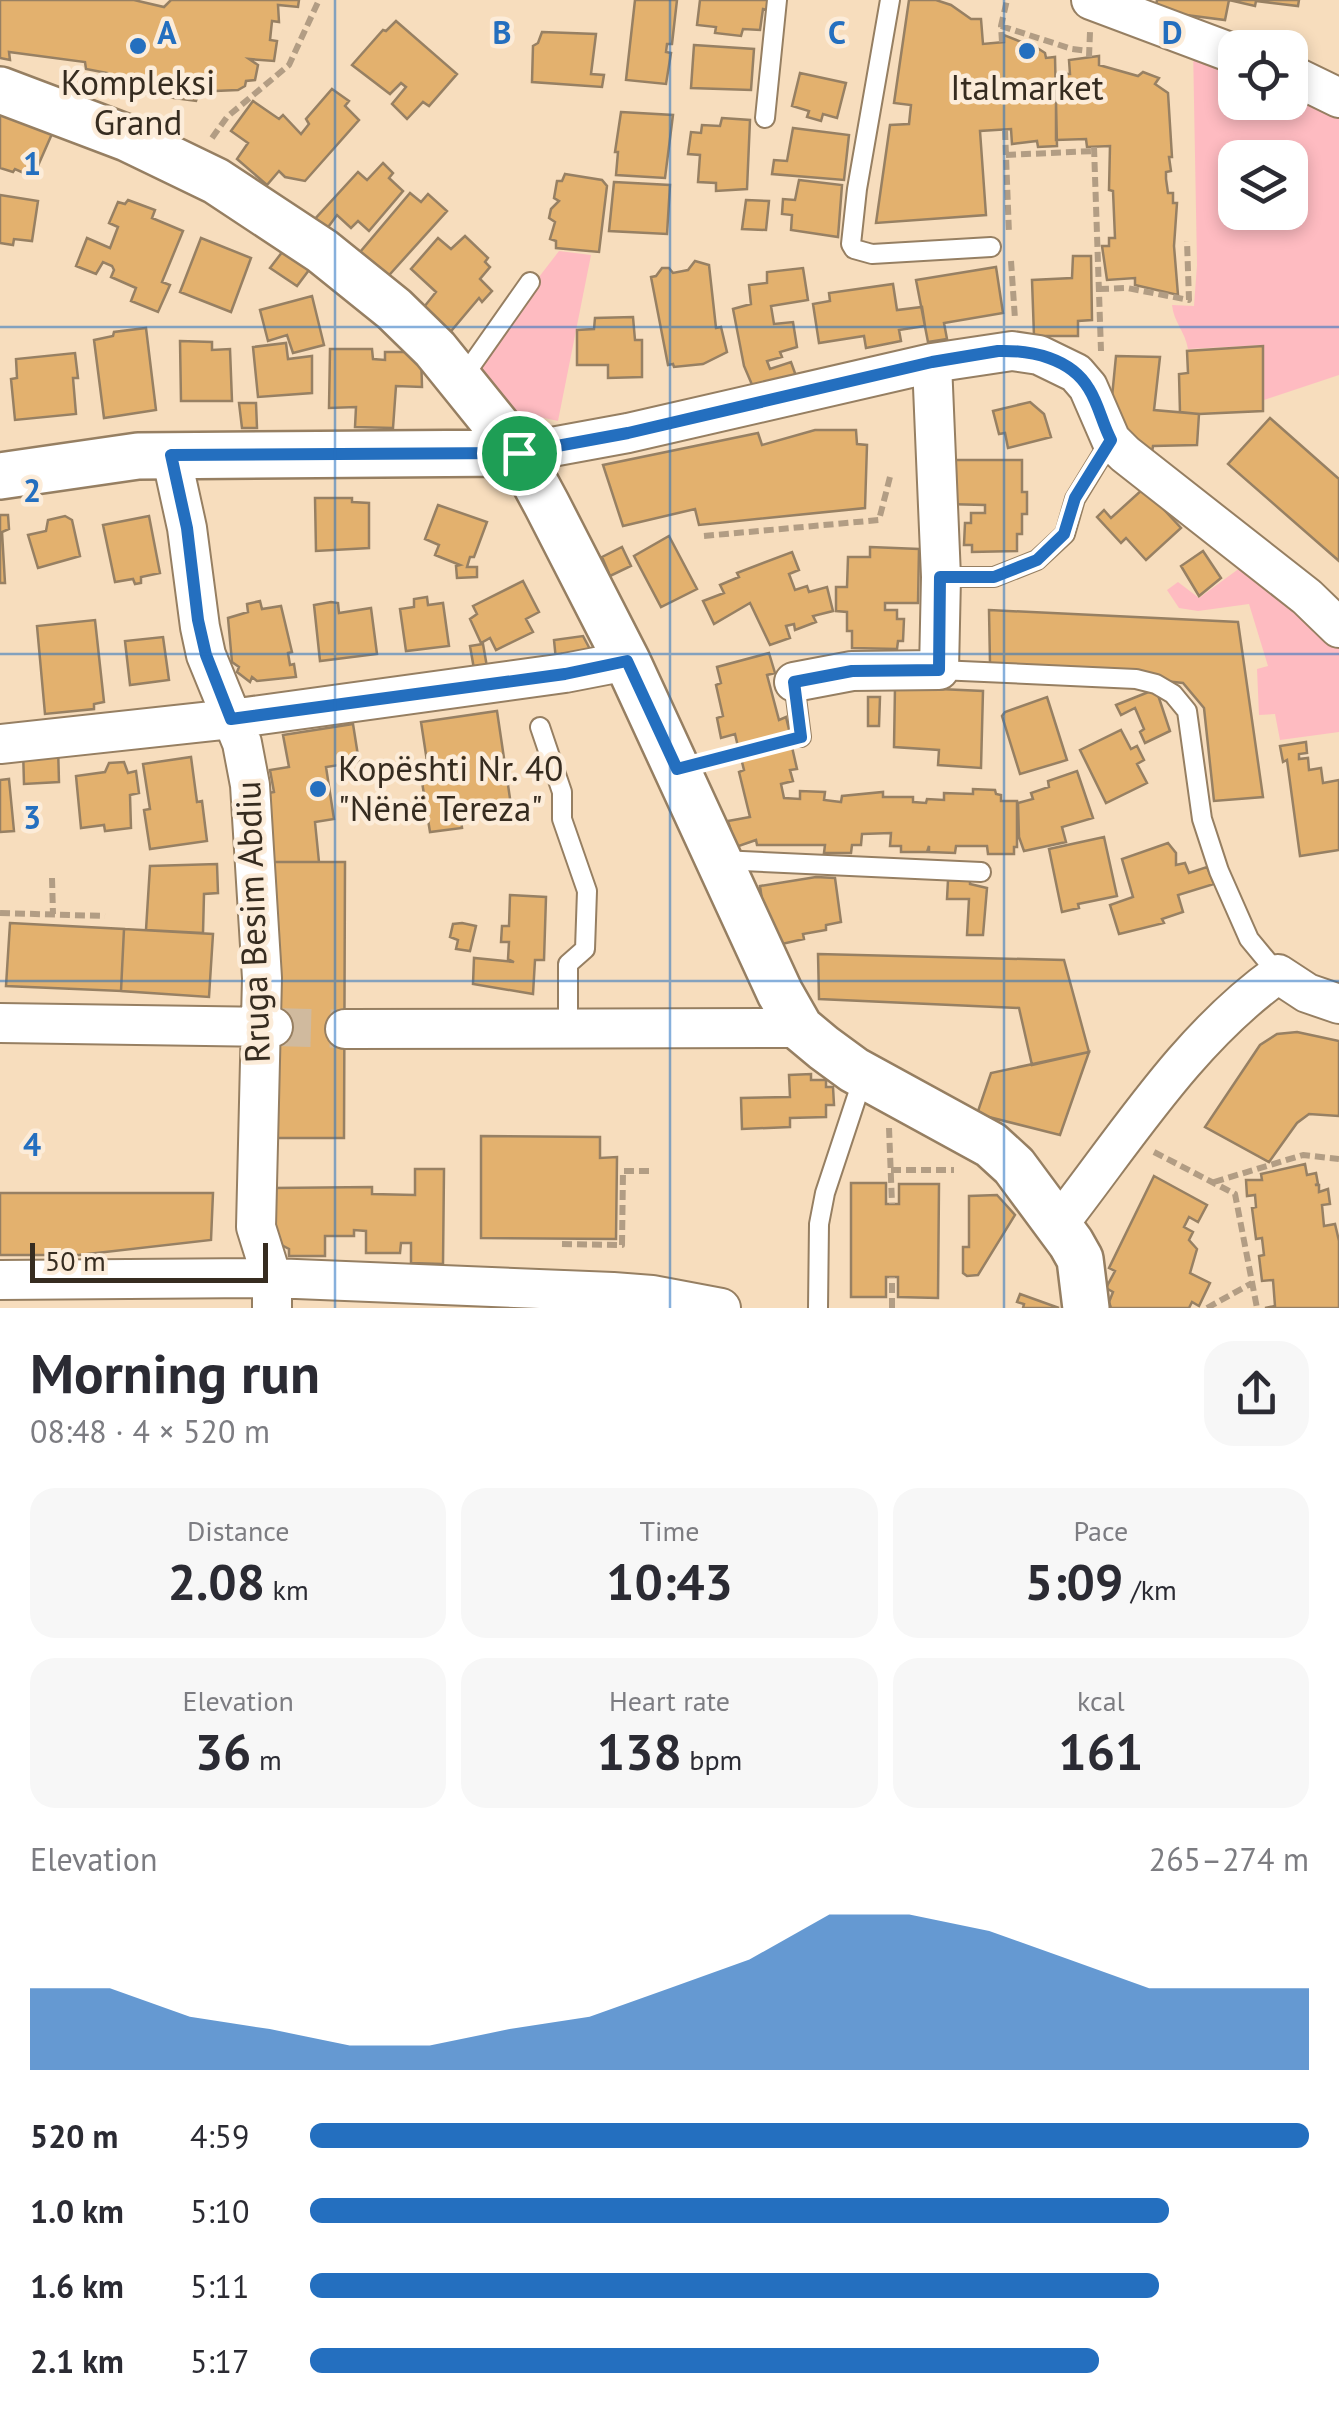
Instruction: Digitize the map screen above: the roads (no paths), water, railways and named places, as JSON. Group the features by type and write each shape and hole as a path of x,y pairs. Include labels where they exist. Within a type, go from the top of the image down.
{"street":[{"path":"1102,2 1218,47"},
{"path":"1308,83 1339,98"},
{"path":"0,90 127,138 263,210 334,260 408,322 461,380 519,453 627,661 800,1028 864,1075 991,1145 1014,1166 1080,1259 1086,1308"},
{"path":"0,476 84,462 171,455 519,453 628,433 932,362 1012,351 1052,360 1076,373 1088,387 1111,440 1307,597 1339,628"},
{"path":"794,682 852,671 939,670 940,577 932,362"},
{"name":"Rruga Besim Abdiu","path":"171,455 187,528 206,655 242,743 250,785 267,1026 256,1226 272,1293"},
{"path":"0,744 231,719 565,674 627,661"},
{"path":"1058,1225 1217,1023 1278,974 1307,993 1339,1004"},
{"path":"0,1022 267,1026"},
{"path":"345,1029 800,1028"},
{"path":"0,1280 272,1293 613,1292 721,1308"}],"lane":[{"path":"765,118 777,0"},
{"path":"890,0 856,189 851,244 854,249 872,254 991,246"},
{"path":"461,380 530,282"},
{"path":"940,577 994,577 1037,560 1064,534 1075,498 1111,440"},
{"path":"939,670 1136,679 1173,694 1187,711 1202,819 1219,871 1249,939 1278,974"},
{"path":"794,682 801,737"},
{"path":"540,727 562,792 562,820 587,892 585,949 568,964 568,1030"},
{"path":"719,860 980,872"},
{"path":"818,1308 819,1224 825,1193 864,1075"}],"tunnel":[{"path":"273,1027 345,1029"}],"place":[{"name":"Kompleksi Grand","path":"138,46"},
{"name":"Italmarket","path":"1027,51"},
{"name":"Kopështi Nr. 40 \"Nënë Tereza\"","path":"318,789"}]}
